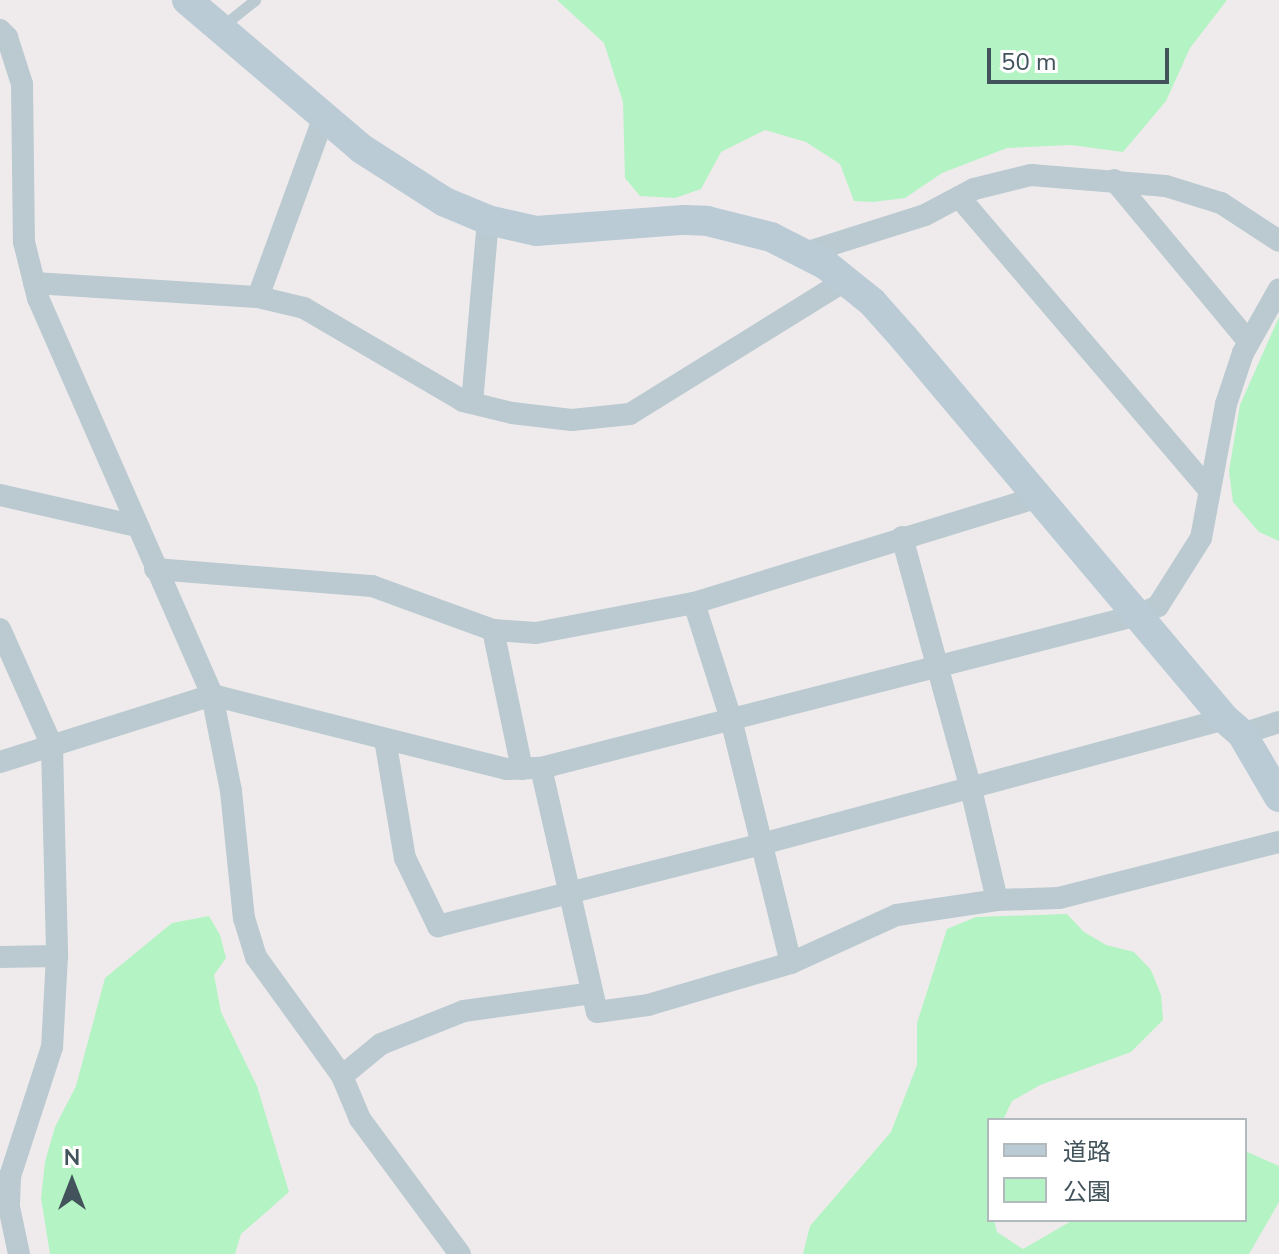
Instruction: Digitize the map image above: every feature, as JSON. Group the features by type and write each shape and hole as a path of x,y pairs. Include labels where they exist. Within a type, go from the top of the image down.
{"street":[{"path":"187,0 323,119 401,176 445,202 488,220 536,231 707,221 771,237 805,253 846,280 904,338 1233,726 1279,797"},
{"path":"0,30 7,37 22,84 24,242 34,283 76,391 212,695 231,791 244,918 256,957 342,1076 360,1119 460,1254"},
{"path":"258,297 323,119"},
{"path":"805,253 925,215 974,189 1031,175 1166,186 1221,203 1279,241"},
{"path":"1114,180 1249,342"},
{"path":"959,197 1209,490"},
{"path":"472,403 488,220"},
{"path":"34,283 258,297 304,308 383,357 472,403 512,413 572,420 630,414 846,280"},
{"path":"0,762 212,695 506,769 531,769 1138,615 1158,606 1201,538 1226,404 1249,342 1279,289"},
{"path":"0,495 136,526"},
{"path":"155,569 372,586 493,630 536,633 694,603 1038,497"},
{"path":"902,537 971,789 997,900"},
{"path":"694,603 731,719 791,963"},
{"path":"0,629 52,746 57,956 52,1047 10,1176 11,1243"},
{"path":"493,630 531,769 570,893 597,1012 648,1005 791,963 897,915 997,900 1059,898 1279,842"},
{"path":"385,739 405,858 438,926 971,789 1233,726 1279,722"},
{"path":"0,957 57,956"},
{"path":"342,1076 381,1044 464,1011 592,993"}],"lane":[{"path":"220,28 255,0"}],"green space":[{"path":"557,0 1227,0 1190,48 1166,101 1123,152 1071,145 1007,148 942,173 905,198 873,202 854,201 840,164 806,142 765,130 721,152 701,189 675,198 640,196 625,178 623,102 604,43"},
{"path":"1279,317 1279,541 1259,532 1233,502 1229,471 1240,405"},
{"path":"1067,914 1084,932 1106,945 1134,952 1151,970 1161,995 1163,1020 1131,1052 1040,1085 1012,1101 1004,1118 987,1118 987,1222 994,1222 997,1232 1023,1249 1070,1222 1247,1222 1247,1152 1279,1166 1279,1202 1249,1254 803,1254 810,1226 891,1132 917,1065 917,1023 947,929 976,917"},
{"path":"209,916 220,935 226,958 214,975 221,1012 257,1086 289,1192 241,1234 235,1254 50,1254 41,1198 45,1162 55,1127 76,1086 105,978 172,923"}]}
